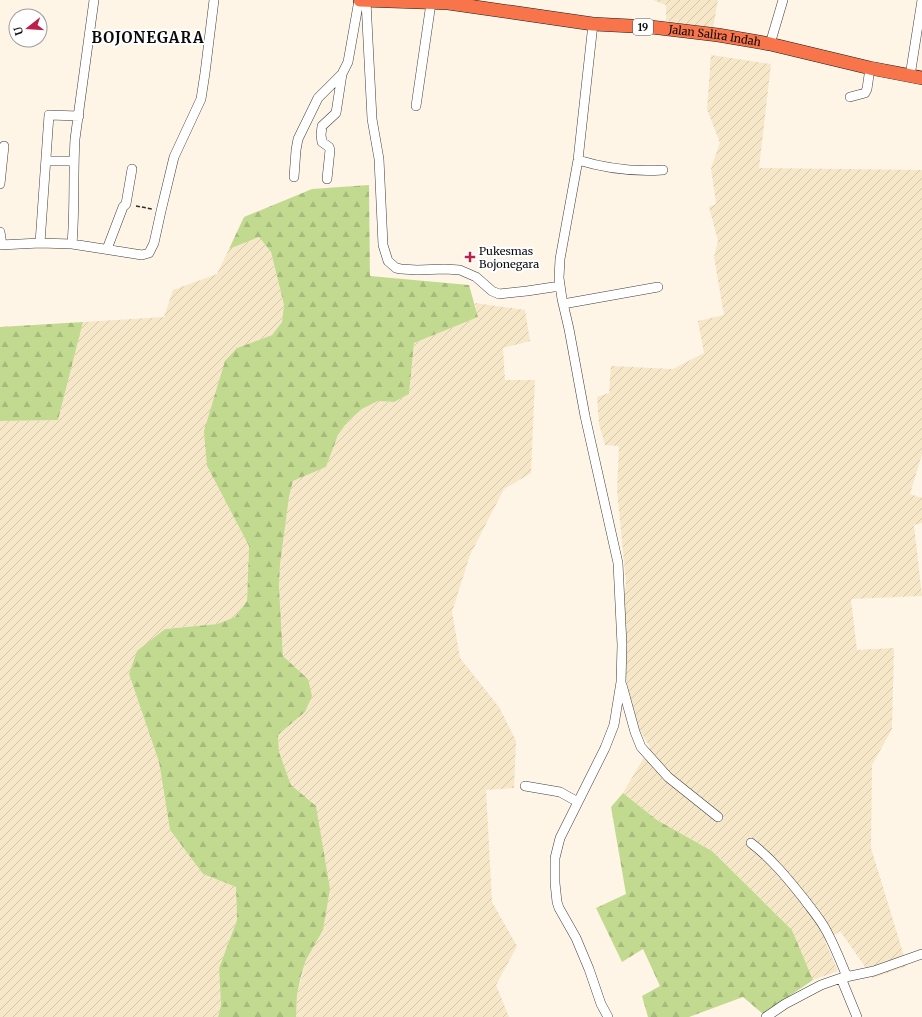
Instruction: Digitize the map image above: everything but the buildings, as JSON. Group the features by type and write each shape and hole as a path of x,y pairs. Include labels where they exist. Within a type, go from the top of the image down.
{"highway":[{"name":"Jalan Salira Indah","path":"362,0 458,2 593,24 718,35 770,44 870,68 916,77"}],"street":[{"path":"72,244 74,161 94,0"},
{"path":"0,232 1,245 40,243 72,244 142,255 149,253 154,243 174,157 201,99 214,0"},
{"path":"327,179 330,150 329,147 322,142 322,126 336,113 342,74 348,62 362,0"},
{"path":"362,0 372,119 379,156 383,245 388,261 396,268 401,269 460,270 476,277 492,291 499,294 560,286"},
{"path":"770,44 783,0"},
{"path":"916,77 922,0"},
{"path":"416,106 431,2"},
{"path":"593,24 578,160 560,259 560,286 585,416 618,563 622,645 621,682 614,725 605,748 558,844 555,858 555,890 559,908 576,938 608,1017"},
{"path":"850,97 865,92 867,89 870,68"},
{"path":"294,177 298,140 318,98 342,74"},
{"path":"40,243 49,115 79,116"},
{"path":"0,184 4,146"},
{"path":"578,160 601,167 614,169 634,171 663,170"},
{"path":"46,161 74,161"},
{"path":"107,249 123,207 126,204 132,168"},
{"path":"563,304 658,287"},
{"path":"621,682 634,732 641,747 668,777 718,817"},
{"path":"525,786 560,792 578,802"},
{"path":"751,843 766,855 776,866 811,908 827,931 839,956 844,978 857,1017"},
{"path":"766,1017 800,995 821,985 874,971 922,954"}],"path":[{"path":"126,204 161,211"}],"shaded area":[{"path":"653,0 718,0 713,28 666,21 666,5"},
{"path":"711,55 771,64 759,168 922,170 922,454 910,494 922,498 922,523 914,525 922,596 851,599 857,650 894,648 892,729 872,765 871,848 907,966 873,978 840,931 825,941 838,971 813,980 792,930 712,851 657,820 623,793 650,747 636,724 624,671 622,626 626,582 617,490 619,446 605,445 599,424 597,397 609,393 611,366 673,369 704,353 698,321 724,315 714,257 718,241 709,207 716,204 711,168 720,143 707,109"},
{"path":"259,237 271,252 284,305 282,322 272,335 237,348 207,466 249,546 247,601 235,617 217,624 165,629 129,674 159,762 170,830 203,874 236,887 237,920 219,968 221,1005 218,1017 0,1017 0,421 58,420 83,322 164,317 173,290 217,274 229,249"},
{"path":"475,303 525,310 530,341 503,348 505,380 535,380 531,473 504,489 470,555 452,612 460,658 499,707 516,741 514,788 486,790 492,902 517,946 496,985 509,1017 296,1017 297,995 306,960 323,930 316,806 291,785 279,752 278,735 305,712 308,679 283,656 279,587 280,565 289,497 293,481 326,467 338,435 348,421 362,409 378,401 394,402 409,394 414,343 478,317"}],"green space":[{"path":"369,185 370,276 469,285 478,317 414,343 409,394 394,402 378,401 362,409 348,421 338,435 326,467 293,481 289,497 280,565 279,587 283,656 308,679 312,696 305,712 278,735 279,752 291,785 316,806 330,889 323,930 306,960 301,976 297,995 296,1017 218,1017 221,1005 219,968 237,920 236,887 203,874 170,830 159,762 129,674 137,651 165,629 217,624 235,617 247,601 249,546 207,466 204,431 225,361 237,348 272,335 282,322 284,305 271,252 259,237 229,249 244,217 312,189"},
{"path":"83,322 58,420 0,421 0,327"},
{"path":"623,793 657,820 712,851 792,930 813,980 763,1014 743,997 689,1017 648,1017 642,996 660,986 643,949 622,962 596,908 626,894 611,807"}],"place":[{"name":"Pukesmas Bojonegara","path":"470,257"}],"district":[{"name":"BOJONEGARA","path":"148,37"}]}
